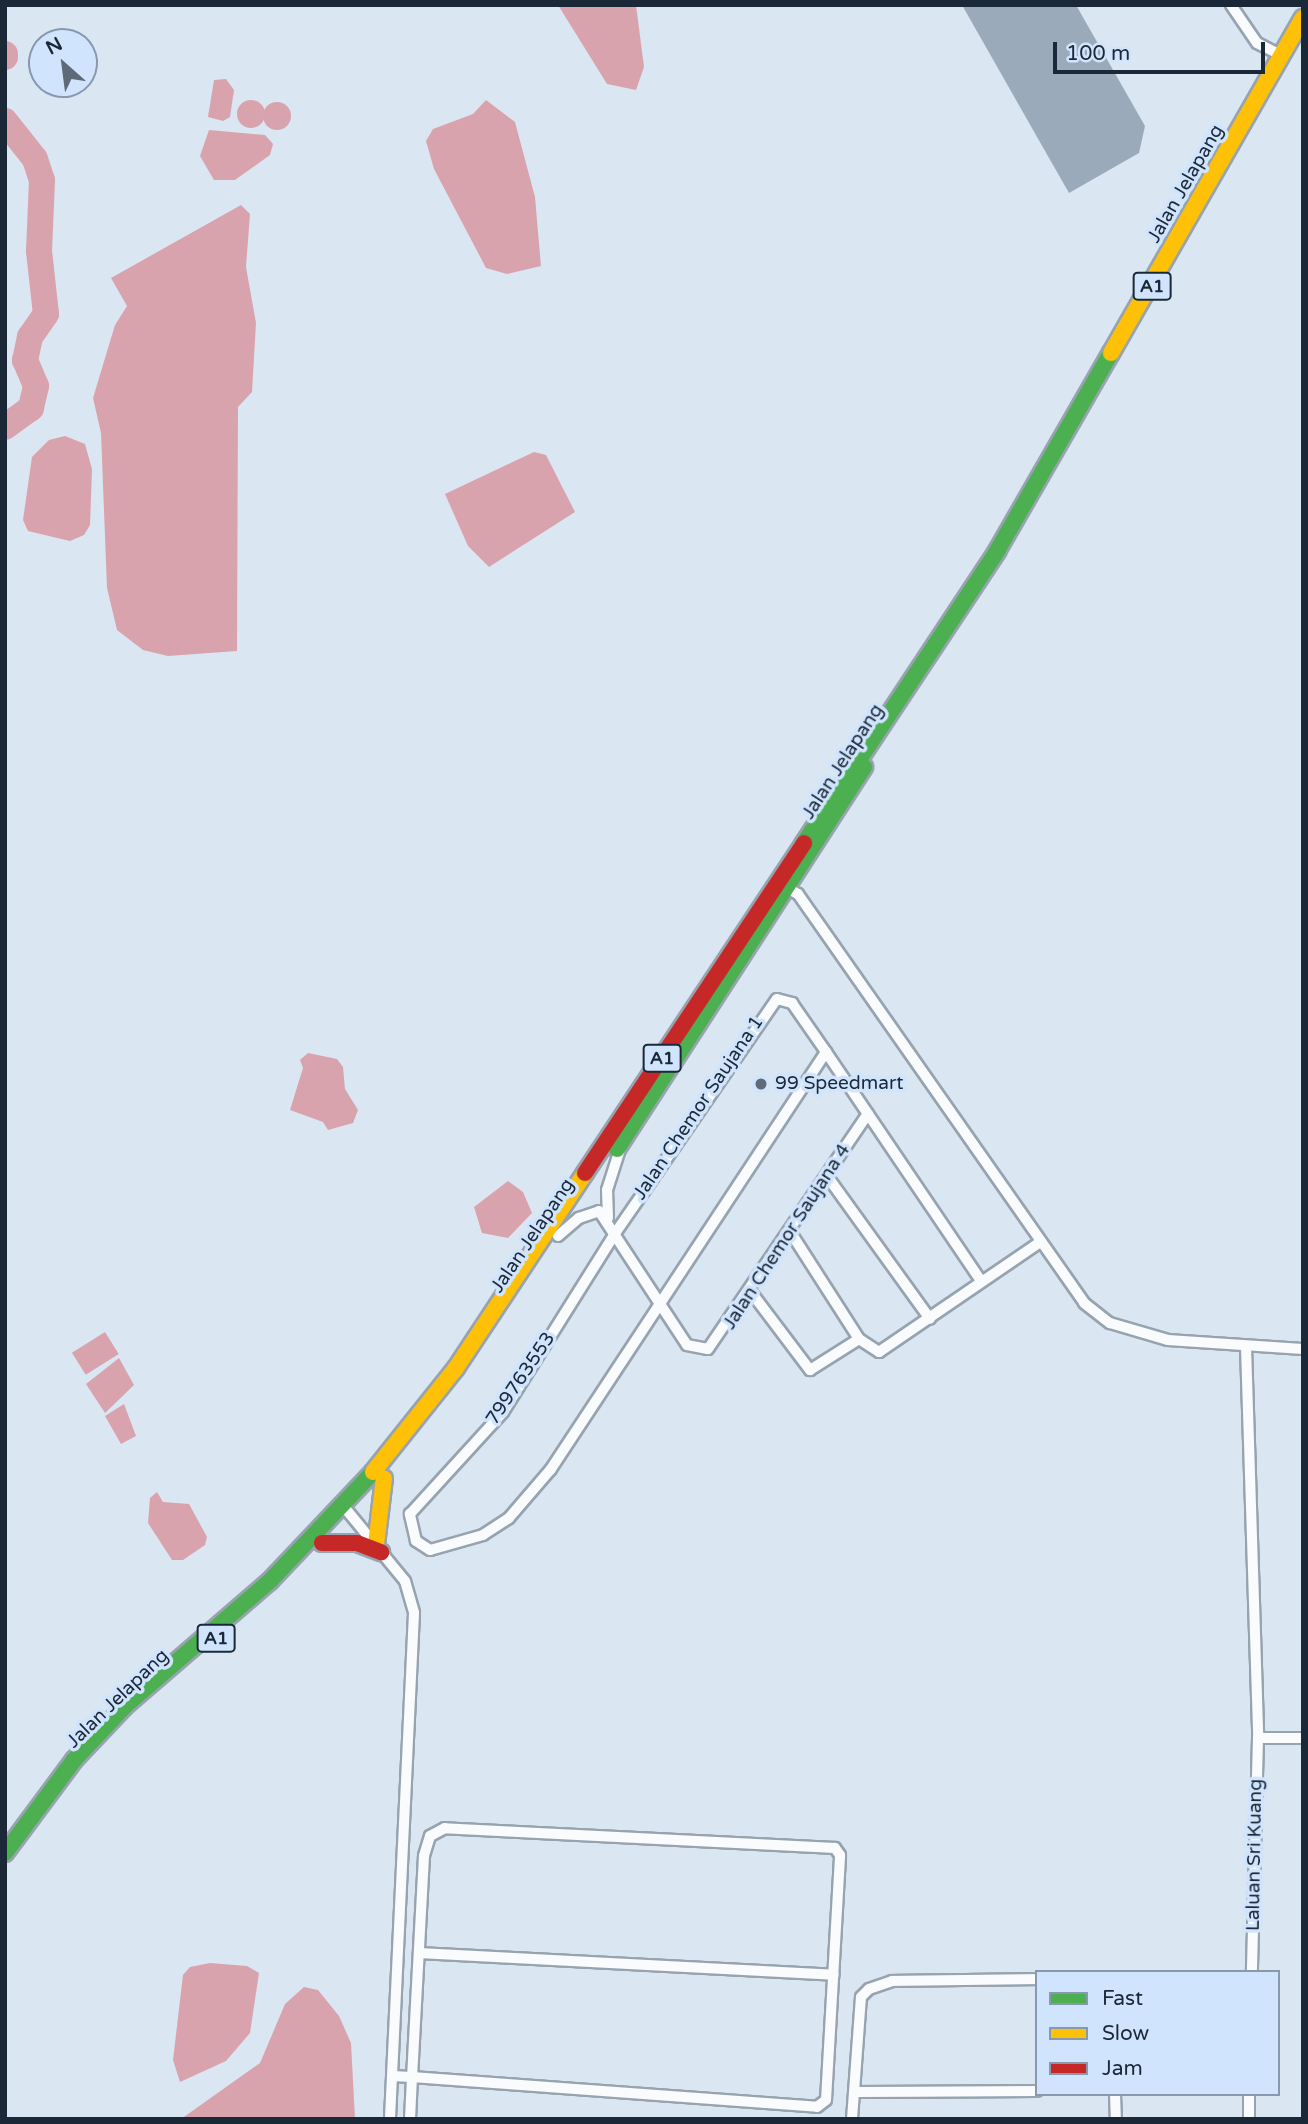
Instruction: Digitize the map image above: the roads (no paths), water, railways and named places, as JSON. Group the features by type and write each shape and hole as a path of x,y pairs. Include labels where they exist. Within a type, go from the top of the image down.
{"main road":[{"name":"Jalan Jelapang","path":"5,1865 105,1736 322,1543 456,1368 998,561 997,551 1303,18"},
{"name":"Jalan Jelapang","path":"5,1853 74,1760 125,1706 384,1478 448,1397 622,1141 781,885"},
{"path":"322,1543 357,1543 379,1549 384,1478"}],"street":[{"path":"1231,5 1257,43 1283,56"},
{"path":"781,885 798,894 1084,1303 1110,1322 1168,1340 1303,1349"},
{"name":"Jalan Chemor Saujana 1","path":"616,1232 767,1007 777,999 792,1003 826,1052"},
{"path":"558,1236 588,1213 599,1211 608,1218 660,1305 826,1052 981,1281"},
{"name":"Jalan Chemor Saujana 4","path":"660,1305 687,1345 699,1351 720,1338 868,1114"},
{"path":"608,1218 607,1191 622,1141"},
{"path":"827,1176 930,1319"},
{"name":"799763553","path":"616,1232 513,1396 410,1514 416,1541 430,1550 483,1535 509,1517 551,1469 660,1305"},
{"path":"791,1233 859,1339 879,1352 1040,1242"},
{"path":"751,1292 810,1370 859,1339"},
{"name":"Laluan Sri Kuang","path":"1246,1347 1258,1738 1252,1970"},
{"path":"348,1511 379,1549 412,1597 416,1642 390,2119"},
{"path":"1258,1738 1303,1738"},
{"path":"392,2076 412,2077 817,2106 826,2100 840,1855 835,1848 445,1828 430,1836 424,1856 412,2077 410,2119"},
{"path":"419,1953 833,1975"},
{"path":"852,2119 861,1997 869,1989 892,1981 1035,1979"},
{"path":"854,2092 1035,2091"},
{"path":"1115,2096 1116,2119"},
{"path":"1249,2096 1249,2119"}],"waterway":[{"path":"5,121 35,159 42,180 39,251 46,314 30,337 25,360 36,386 31,408 5,427"}],"place":[{"name":"99 Speedmart","path":"761,1084"}]}
